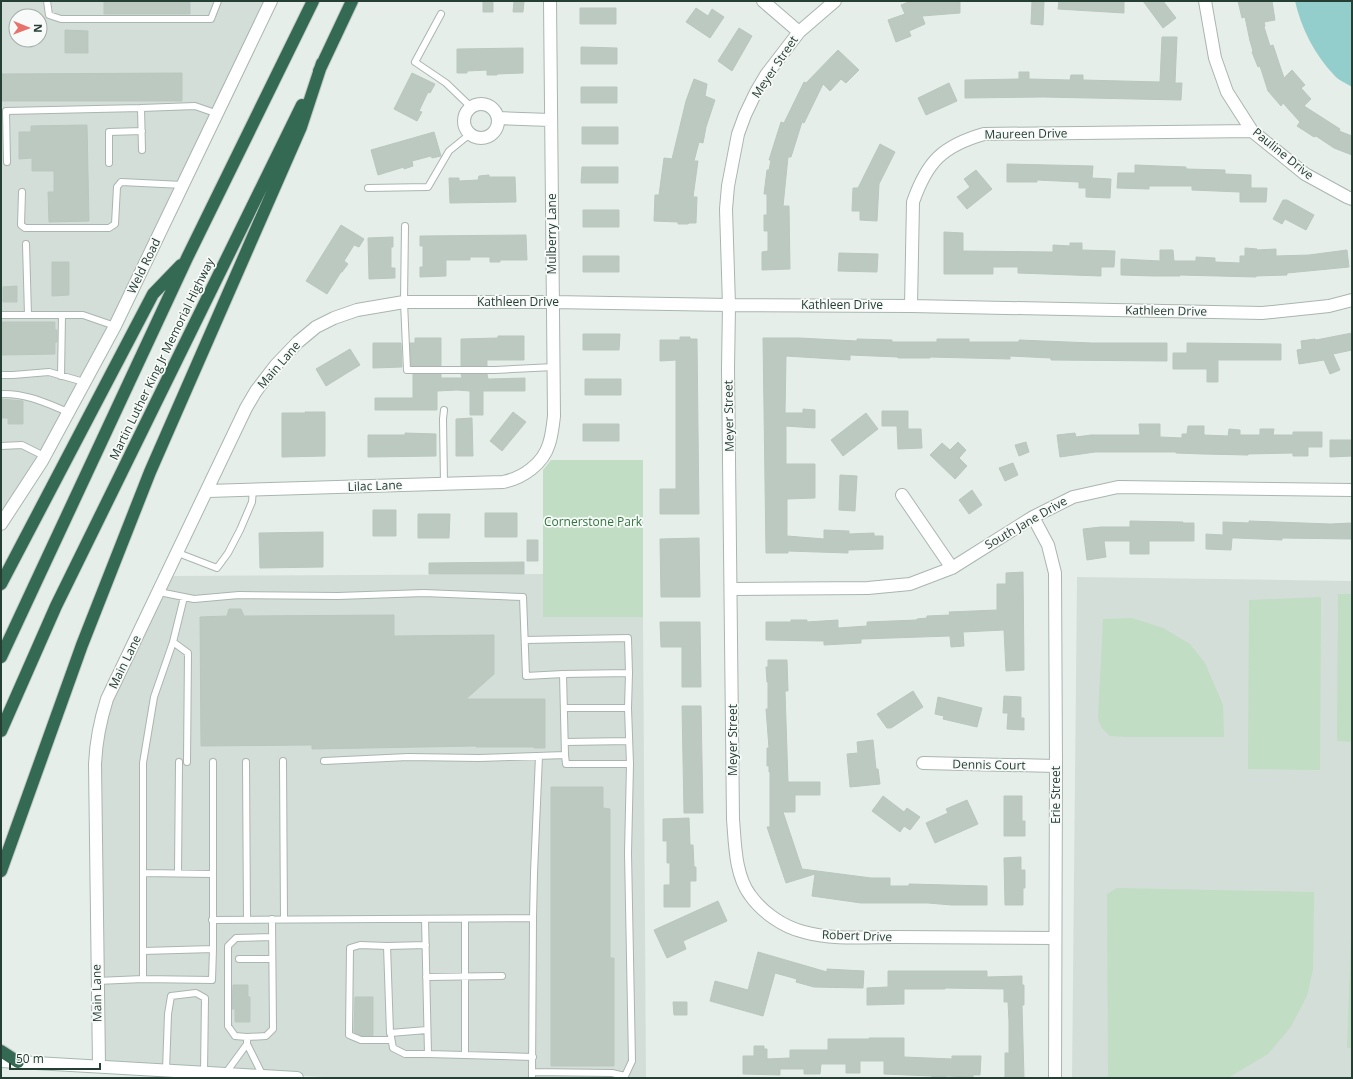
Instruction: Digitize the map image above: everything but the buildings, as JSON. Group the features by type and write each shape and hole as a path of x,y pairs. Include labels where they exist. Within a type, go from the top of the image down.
{"highway":[{"name":"Martin Luther King Jr Memorial Highway","path":"1,657 188,258 313,1"},
{"name":"Martin Luther King Jr Memorial Highway","path":"1,731 56,606 352,1"},
{"path":"1,871 82,645 150,472 301,127 322,63"},
{"path":"1,584 153,294 188,258"},
{"path":"1,1051 18,1062"}],"street":[{"name":"Weld Road","path":"1,524 44,456 115,326 271,1"},
{"name":"Mulberry Lane","path":"537,464 549,445 554,416 550,1"},
{"path":"763,1 799,32 835,1"},
{"name":"Pauline Drive","path":"1205,1 1215,58 1227,92 1252,131 1305,174 1350,200"},
{"name":"Meyer Street","path":"733,819 732,589 728,369 729,305 726,209 728,186 738,134 745,114 766,75 799,32"},
{"path":"480,104 490,106 497,113 498,118 497,127 492,134 488,137 479,138 470,134 464,121 467,111 471,107 480,104"},
{"path":"498,118 550,120"},
{"name":"Maureen Drive","path":"911,306 913,202 928,168 941,154 957,144 969,138 984,134 1252,131"},
{"name":"Kathleen Drive","path":"334,318 357,310 404,302 911,306 1262,313 1329,306 1352,300"},
{"name":"Main Lane","path":"99,1066 97,981 96,745 99,727 107,699 246,408 264,380 298,342 316,327 334,318"},
{"name":"Lilac Lane","path":"208,490 503,482 513,480 528,472 537,464"},
{"name":"South Jane Drive","path":"732,589 889,587 910,584 952,568 1033,517 1073,497 1118,487 1352,490"},
{"path":"902,495 952,568"},
{"name":"Erie Street","path":"1033,517 1048,545 1055,573 1055,1078"},
{"name":"Dennis Court","path":"923,764 1056,766"},
{"name":"Robert Drive","path":"733,819 735,849 740,873 748,894 762,909 785,925 804,932 846,937 1055,938"},
{"path":"1,1061 297,1078"}],"lane":[{"path":"47,1 48,15 62,19 211,19 218,1"},
{"path":"441,14 415,62 446,83 471,107"},
{"path":"7,162 4,111 195,106 218,114"},
{"path":"141,108 142,150"},
{"path":"109,163 109,132 142,131"},
{"path":"368,188 428,187 450,151 470,134"},
{"path":"22,192 21,225 25,228 109,228 115,224 116,187 121,182 183,185"},
{"path":"405,226 404,302 407,370 495,370 554,367"},
{"path":"26,244 28,315"},
{"path":"1,315 83,315 115,326"},
{"path":"61,376 62,315"},
{"path":"1,375 49,372 84,382"},
{"path":"1,394 15,393 28,396 68,412"},
{"path":"444,410 444,484"},
{"path":"1,446 22,445 44,456"},
{"path":"178,553 216,568 228,553 240,530 252,502 253,489"},
{"path":"159,592 194,599 239,595 338,596 424,593 523,597 526,676 629,673"},
{"path":"143,979 143,763 154,697 173,642 184,597"},
{"path":"524,640 628,638 630,764 628,853 632,1061 625,1077 612,1073 532,1075 533,918 539,756"},
{"path":"173,642 188,653 187,762"},
{"path":"563,674 566,764 630,764"},
{"path":"564,708 628,708"},
{"path":"565,742 629,741"},
{"path":"324,760 408,757 479,758 565,756"},
{"path":"283,761 284,919"},
{"path":"178,873 179,762"},
{"path":"97,981 143,979 212,980 213,762"},
{"path":"246,762 247,920"},
{"path":"143,873 212,874"},
{"path":"212,920 533,918"},
{"path":"272,919 273,1029 266,1036 247,1041 235,1036 228,1026 228,946 236,938 272,937"},
{"path":"425,919 428,1054"},
{"path":"465,919 465,1055"},
{"path":"426,945 360,945 350,948 349,1035 361,1040 427,1030"},
{"path":"387,946 391,1036 393,1048 405,1054 533,1056"},
{"path":"143,951 212,949"},
{"path":"239,958 272,959"},
{"path":"426,977 502,976"},
{"path":"196,980 196,993"},
{"path":"166,1071 168,1014 171,996 196,993 205,998 204,1073"},
{"path":"225,1074 247,1041"},
{"path":"247,1041 263,1076"}],"shaded area":[{"path":"1,1 266,1 112,322 43,450 1,516"},
{"path":"543,574 543,617 643,617 646,1078 340,1078 102,1064 98,767 107,711 170,576"},
{"path":"1077,577 1352,581 1352,1078 1072,1078"}],"green space":[{"name":"Cornerstone Park","path":"551,460 643,460 643,617 543,617 543,470"},
{"path":"1338,594 1352,594 1352,742 1337,741"},
{"path":"1321,597 1320,770 1248,769 1249,600"},
{"path":"1132,618 1163,628 1190,644 1205,663 1223,705 1224,737 1110,736 1101,727 1098,718 1103,619"},
{"path":"1117,888 1314,892 1313,969 1307,996 1290,1028 1268,1054 1228,1078 1108,1078 1107,894"},
{"path":"1352,905 1352,1048 1347,1048"}],"water":[{"path":"1295,1 1352,1 1352,87 1336,77 1315,50 1305,31"}]}
